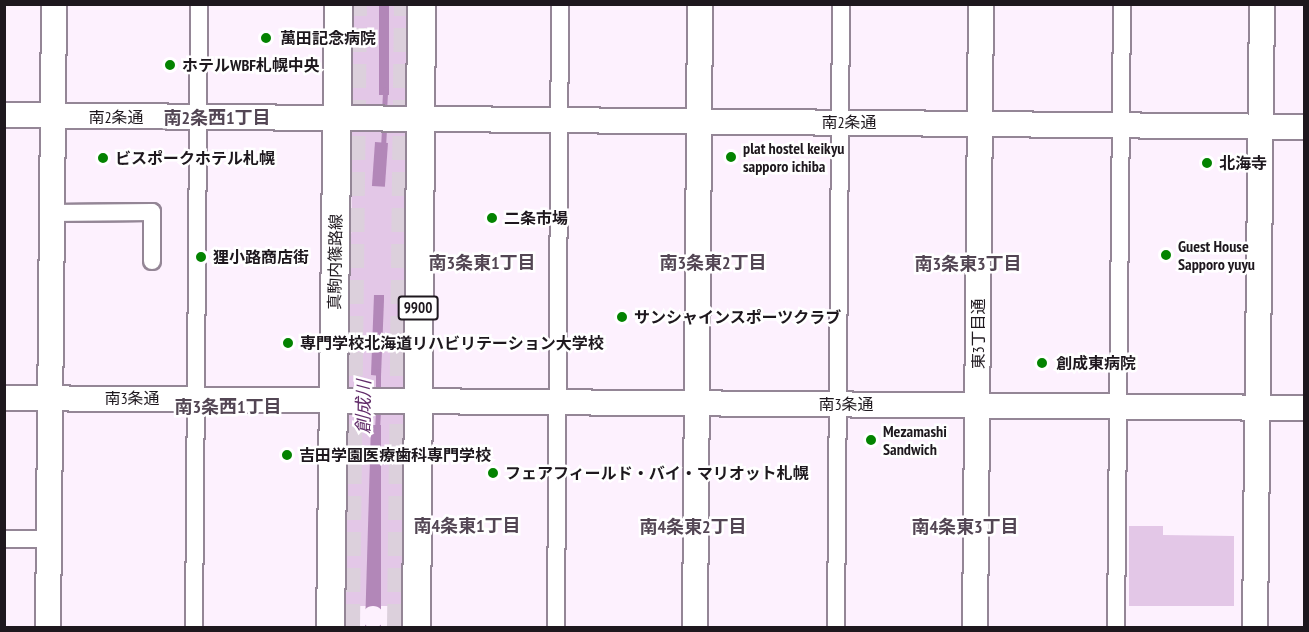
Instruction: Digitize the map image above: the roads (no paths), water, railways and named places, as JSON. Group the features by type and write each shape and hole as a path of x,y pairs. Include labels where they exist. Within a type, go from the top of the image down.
{"main road":[{"name":"真駒内篠路線","path":"330,627 338,4"},
{"name":"9900","path":"416,627 421,4"}],"street":[{"path":"48,627 54,4"},
{"path":"194,627 199,4"},
{"path":"556,627 560,4"},
{"path":"695,627 700,4"},
{"path":"836,627 841,4"},
{"name":"東3丁目通","path":"975,627 981,4"},
{"path":"1116,627 1122,4"},
{"path":"1256,627 1262,4"},
{"name":"南2条通","path":"4,115 1305,127"},
{"path":"52,213 152,212 152,261"},
{"name":"南3条通","path":"4,398 1305,408"},
{"path":"4,539 49,539"}],"waterway":[{"name":"創成川","path":"384,112 385,90"},
{"name":"創成川","path":"383,148 384,126"},
{"name":"創成川","path":"378,372 378,394"},
{"name":"創成川","path":"377,430 378,408"}],"tunnel":[{"path":"348,628 355,4"},
{"path":"399,628 406,4"}],"place":[{"name":"萬田記念病院","path":"266,38"},
{"name":"ホテルWBF札幌中央","path":"170,65"},
{"name":"plat hostel keikyu sapporo ichiba","path":"731,157"},
{"name":"ビスポークホテル札幌","path":"103,158"},
{"name":"北海寺","path":"1207,163"},
{"name":"二条市場","path":"492,218"},
{"name":"Guest House Sapporo yuyu","path":"1166,255"},
{"name":"狸小路商店街","path":"201,257"},
{"name":"サンシャインスポーツクラブ","path":"622,317"},
{"name":"専門学校北海道リハビリテーション大学校","path":"288,343"},
{"name":"創成東病院","path":"1042,363"},
{"name":"Mezamashi Sandwich","path":"871,440"},
{"name":"吉田学園医療歯科専門学校","path":"287,455"},
{"name":"フェアフィールド・バイ・マリオット札幌","path":"493,473"}],"district":[{"name":"南2条西1丁目","path":"217,118"},
{"name":"南3条東1丁目","path":"482,263"},
{"name":"南3条東2丁目","path":"713,263"},
{"name":"南3条東3丁目","path":"968,264"},
{"name":"南3条西1丁目","path":"228,407"},
{"name":"南4条東1丁目","path":"467,526"},
{"name":"南4条東2丁目","path":"693,527"},
{"name":"南4条東3丁目","path":"965,527"}]}
